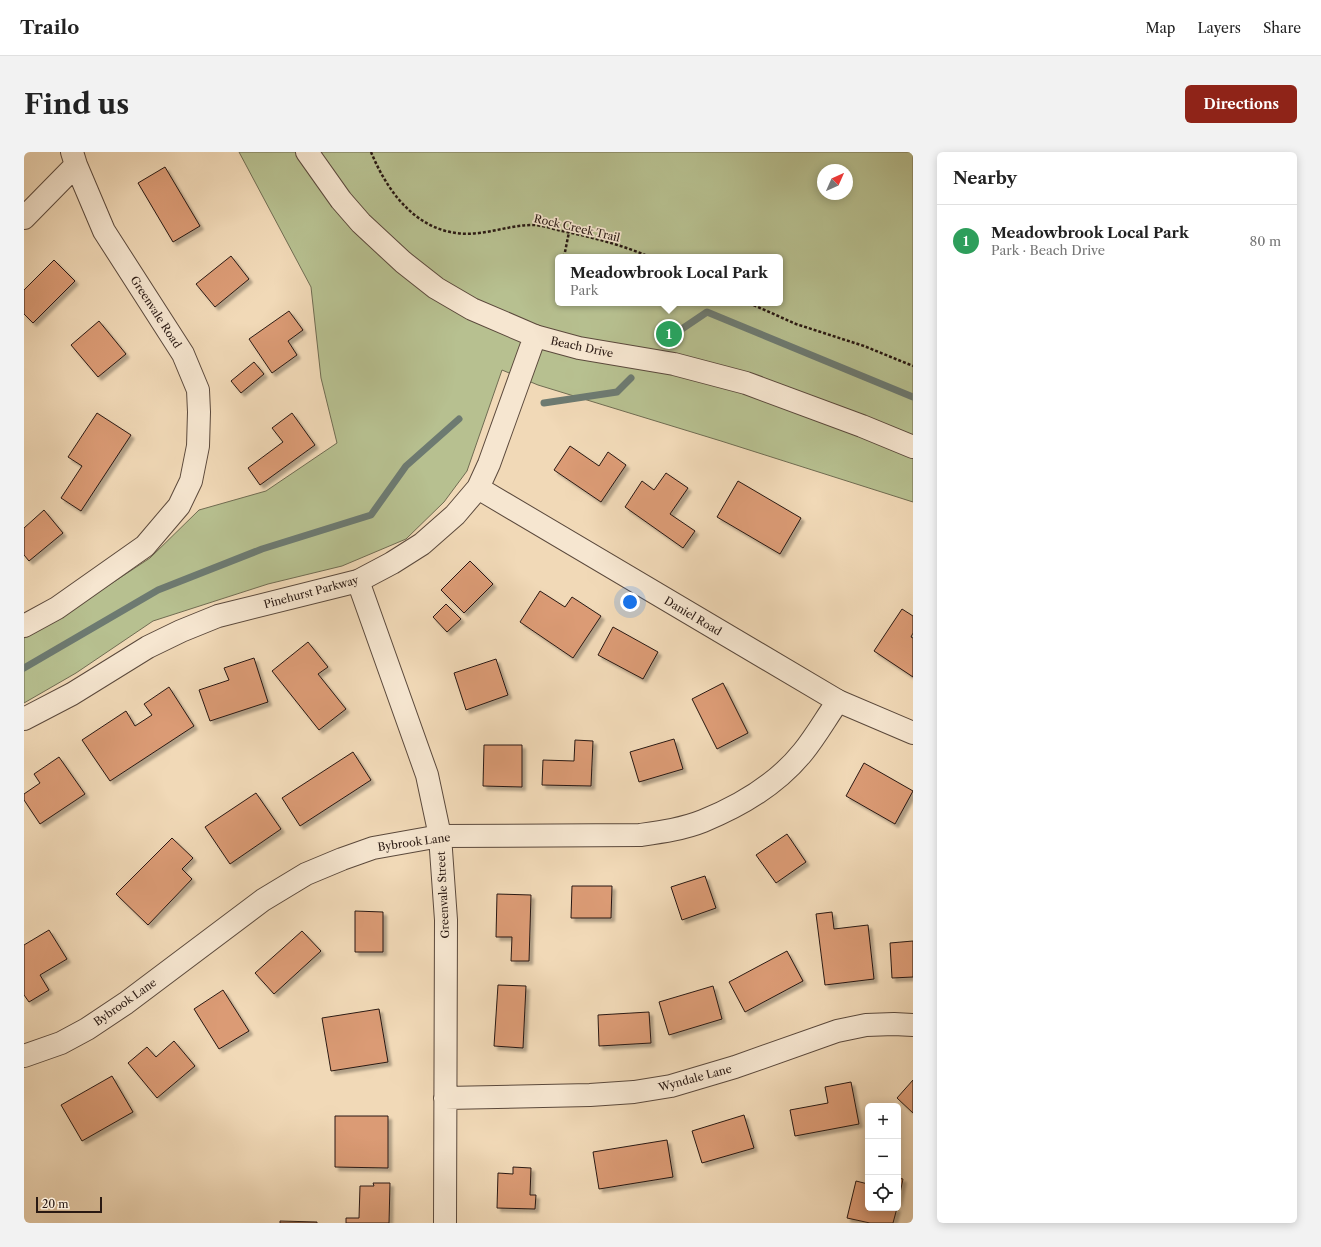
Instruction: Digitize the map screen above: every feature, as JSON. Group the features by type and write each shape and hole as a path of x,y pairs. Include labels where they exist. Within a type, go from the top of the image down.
{"street":[{"name":"Beach Drive","path":"307,152 341,200 361,222 403,262 436,288 472,309 535,336 579,348 674,364 746,383 862,426 913,447"},
{"path":"24,218 74,158"},
{"name":"Greenvale Road","path":"24,626 57,608 144,546 179,506 191,481 198,446 198,390 183,354 104,231 74,158"},
{"name":"Pinehurst Parkway","path":"24,719 72,694 148,647 181,630 218,616 358,581 392,563 422,544 455,515 478,488 489,464 535,336"},
{"name":"Daniel Road","path":"478,488 838,701 913,734"},
{"name":"Greenvale Street","path":"358,581 423,762 440,836 446,920 444,1223"},
{"name":"Bybrook Lane","path":"24,1056 61,1044 87,1029 126,1003 263,900 306,874 373,848 440,836 640,835 671,830 702,822 736,805 772,782 802,752 838,701"},
{"name":"Wyndale Lane","path":"446,1098 590,1095 634,1092 671,1086 735,1067 837,1030 873,1025 913,1025"}],"path":[{"name":"Rock Creek Trail","path":"371,152 379,171 399,201 422,221 446,232 462,234 478,233 513,226 534,225 598,239 643,254"},
{"path":"565,254 569,232"},
{"path":"757,306 796,324 864,346 913,366"}],"green space":[{"path":"239,152 913,152 913,502 538,385 502,370 467,471 444,502 406,539 342,566 268,584 153,621 76,673 24,703 24,638 59,618 150,558 199,510 266,491 337,443 321,378 311,287"}],"building":[{"path":"165,167 200,226 173,242 138,183"},
{"path":"231,256 249,279 215,307 196,284"},
{"path":"54,260 75,281 33,323 24,314 24,290"},
{"path":"289,311 303,330 288,341 297,355 272,373 249,339"},
{"path":"99,321 126,354 98,377 71,345"},
{"path":"254,362 264,374 241,393 231,381"},
{"path":"97,413 131,435 81,511 61,498 82,466 68,457"},
{"path":"292,413 315,445 260,485 248,468 283,442 272,428"},
{"path":"570,446 599,466 608,452 626,465 601,502 554,470"},
{"path":"666,473 688,488 670,514 695,531 683,548 625,507 642,481 654,490"},
{"path":"738,481 801,518 780,554 717,517"},
{"path":"44,510 63,533 29,561 24,555 24,528"},
{"path":"470,561 493,584 464,613 441,590"},
{"path":"540,591 565,607 572,597 601,616 573,658 520,622"},
{"path":"446,604 461,619 447,632 433,617"},
{"path":"902,609 913,616 913,633 911,637 913,638 913,677 874,651"},
{"path":"613,627 658,652 643,679 598,655"},
{"path":"308,642 328,667 318,674 346,709 319,730 272,671"},
{"path":"254,658 268,702 210,721 199,690 229,680 224,668"},
{"path":"496,659 508,695 466,710 454,673"},
{"path":"723,683 748,733 717,749 692,699"},
{"path":"169,687 194,726 110,781 82,740 126,711 135,726 152,715 144,704"},
{"path":"674,739 683,769 639,782 630,752"},
{"path":"575,740 593,741 591,786 542,785 543,760 574,761"},
{"path":"484,745 522,745 522,787 483,786"},
{"path":"353,752 371,780 300,826 282,798"},
{"path":"59,757 85,794 40,824 24,800 24,794 40,783 34,774"},
{"path":"864,763 913,791 895,824 846,796"},
{"path":"256,793 281,829 230,864 205,827"},
{"path":"787,834 806,862 776,883 756,855"},
{"path":"172,838 193,858 182,869 192,879 148,925 116,894"},
{"path":"705,876 716,908 682,920 671,887"},
{"path":"572,886 612,886 611,918 571,918"},
{"path":"497,894 531,895 529,961 511,961 512,937 496,937"},
{"path":"355,911 383,912 383,952 355,952"},
{"path":"832,912 834,929 868,925 874,979 825,985 816,914"},
{"path":"49,930 67,959 40,975 49,990 29,1002 24,995 24,945"},
{"path":"302,931 321,951 274,994 255,973"},
{"path":"913,941 913,977 892,978 890,943"},
{"path":"787,951 803,981 745,1012 729,982"},
{"path":"498,985 526,986 523,1048 494,1046"},
{"path":"713,986 722,1019 669,1035 659,1002"},
{"path":"223,990 249,1031 219,1049 194,1009"},
{"path":"379,1009 388,1062 331,1071 322,1018"},
{"path":"649,1012 651,1043 599,1046 598,1015"},
{"path":"174,1041 195,1066 157,1098 128,1063 147,1047 156,1057"},
{"path":"112,1076 133,1112 82,1141 61,1105"},
{"path":"913,1080 913,1113 897,1098"},
{"path":"851,1082 859,1124 795,1136 790,1110 828,1103 825,1087"},
{"path":"744,1115 754,1148 702,1163 692,1131"},
{"path":"335,1116 388,1116 388,1168 335,1167"},
{"path":"667,1140 673,1177 599,1189 593,1152"},
{"path":"513,1167 531,1168 530,1195 536,1195 535,1209 497,1208 498,1173 513,1174"},
{"path":"856,1181 865,1183 865,1211 896,1211 893,1223 870,1223 847,1218"},
{"path":"373,1183 390,1183 389,1223 346,1223 346,1218 359,1218 360,1186 374,1186"},
{"path":"280,1221 317,1222 317,1223 280,1223"}],"waterway":[{"path":"670,337 707,312 913,397"},
{"path":"544,403 617,392 631,378"},
{"path":"24,668 158,590 262,549 371,515 406,466 459,419"}],"place":[{"name":"Meadowbrook Local Park","path":"669,334"}]}
